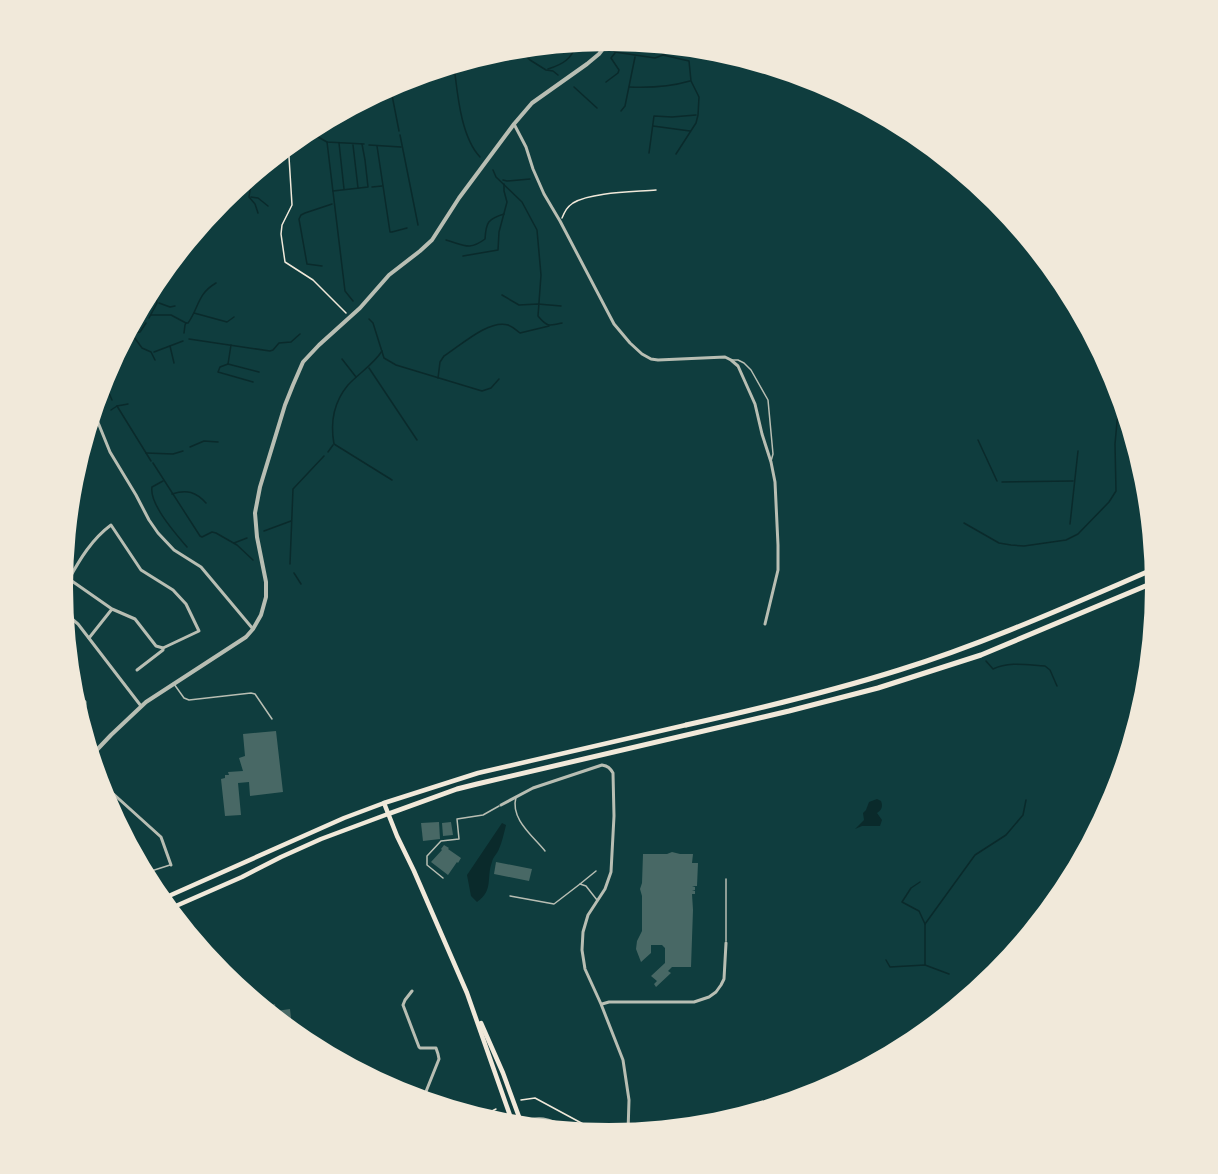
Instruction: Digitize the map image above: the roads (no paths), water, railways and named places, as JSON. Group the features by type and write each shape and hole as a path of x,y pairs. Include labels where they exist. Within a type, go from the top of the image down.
{"highway":[{"path":"686,725 785,703 901,669 1032,621 1145,573"},
{"path":"388,814 457,789 499,778 879,688 981,655 1145,586"}],"main road":[{"path":"171,895 263,853 384,803 478,773 686,725"},
{"path":"384,803 503,1073 515,1115"},
{"path":"178,905 321,839 388,814"}],"street":[{"path":"98,750 141,706 246,637 261,615 266,597 266,582 257,537 255,513 266,462 292,385 303,362 351,318 389,275 432,240 459,198 532,103 587,64 601,51"},
{"path":"514,124 526,147 544,194 614,324 630,343 642,354 658,360 725,357 738,366 742,373 755,404 775,482 778,570 765,624"},
{"path":"98,423 110,452 158,533 174,550 201,567 253,629"},
{"path":"73,571 99,534 111,525 141,570 173,590 186,604 199,631 163,648 164,650 137,670"},
{"path":"73,582 112,609 135,619 156,646 163,648"},
{"path":"89,638 112,609"},
{"path":"74,620 141,706"},
{"path":"501,805 533,788 602,765 610,768 613,773 611,872 605,889 588,915 583,932 582,950 585,969 624,1060 629,1100 628,1122"},
{"path":"116,796 161,837 171,865"},
{"path":"601,1005 609,1002 694,1002 709,997 722,985 724,979 726,943"},
{"path":"412,991 403,1005 420,1048 436,1048 438,1054 437,1063 425,1090"}],"lane":[{"path":"731,360 738,360 751,370 768,400 773,454 771,462"},
{"path":"173,684 184,698 189,700 255,694 272,719"},
{"path":"516,796 514,810 518,818 545,851"},
{"path":"443,878 427,865 427,856 441,841 459,839 458,819 483,815 501,805"},
{"path":"154,870 171,865"},
{"path":"510,896 554,904 596,871"},
{"path":"726,879 726,943"},
{"path":"580,884 586,886 597,900"}],"water":[{"path":"877,799 882,805 877,813 882,820 880,826 862,826 855,829 864,820 863,813 869,802"},
{"path":"502,823 506,825 490,868 488,888 477,902 471,896 467,875"}],"waterway":[{"path":"614,51 655,58 663,55 689,61 691,81 699,97 698,115 696,123 676,154"},
{"path":"548,69 566,60 573,52"},
{"path":"606,82 619,70 611,58 615,53"},
{"path":"621,111 625,106 635,57"},
{"path":"528,58 558,75"},
{"path":"455,74 465,129 480,157"},
{"path":"629,87 660,87 690,81"},
{"path":"574,87 597,108"},
{"path":"392,97 399,131"},
{"path":"649,153 654,116 696,115"},
{"path":"653,126 690,131"},
{"path":"400,135 418,225"},
{"path":"318,137 327,142 364,144"},
{"path":"327,142 345,291 353,301"},
{"path":"339,143 344,189"},
{"path":"333,191 368,187 362,144"},
{"path":"353,145 358,188"},
{"path":"369,145 401,147"},
{"path":"377,146 390,232 407,228"},
{"path":"493,170 496,177 522,202 537,230 541,275 538,316 548,325 562,323"},
{"path":"503,180 530,179"},
{"path":"463,256 498,250 499,232 507,202 504,184"},
{"path":"372,187 382,186"},
{"path":"250,189 249,197 258,213"},
{"path":"251,197 258,198 268,206"},
{"path":"322,266 307,264 299,219 305,213 332,204"},
{"path":"446,240 466,246 475,245 485,239 489,222 504,214"},
{"path":"151,315 171,315 188,323 205,292 216,283"},
{"path":"502,295 519,305 561,306"},
{"path":"149,318 156,300"},
{"path":"159,303 170,307 175,306"},
{"path":"194,313 227,322 234,317"},
{"path":"369,319 373,323 384,358 396,365 482,391 491,388 499,379"},
{"path":"138,332 146,323"},
{"path":"184,333 186,323"},
{"path":"438,378 440,362 444,356 466,340 492,326 508,325 520,333 549,326"},
{"path":"189,339 270,351 279,343 291,342 300,334"},
{"path":"135,338 142,348 151,352 155,360"},
{"path":"154,352 183,341"},
{"path":"231,345 228,364 220,367 218,372 253,382"},
{"path":"170,346 174,363"},
{"path":"382,351 343,392 334,413 333,436 334,444 392,480"},
{"path":"342,359 356,377"},
{"path":"228,364 259,372"},
{"path":"369,368 417,440"},
{"path":"109,394 112,400"},
{"path":"111,410 128,404"},
{"path":"117,406 151,461"},
{"path":"964,523 999,543 1011,545 1024,546 1066,540 1078,534 1109,502 1116,491 1115,444 1118,418"},
{"path":"978,440 997,481"},
{"path":"190,447 204,441 218,442"},
{"path":"328,452 333,445"},
{"path":"146,453 173,454 183,451"},
{"path":"1070,524 1078,451"},
{"path":"290,564 293,489 324,456"},
{"path":"153,463 200,536 216,533 237,545 253,560"},
{"path":"163,481 152,487 152,494 164,518 187,547"},
{"path":"1002,482 1073,481"},
{"path":"172,494 191,492 206,503"},
{"path":"264,531 291,521"},
{"path":"234,543 247,538"},
{"path":"294,573 301,584"},
{"path":"986,661 993,669 1012,664 1045,666 1050,670 1057,686"},
{"path":"925,924 975,855 1006,835 1023,815 1026,800"},
{"path":"920,882 911,888 902,902 919,911 925,924 925,965"},
{"path":"886,960 890,967 925,965 949,974"}]}
